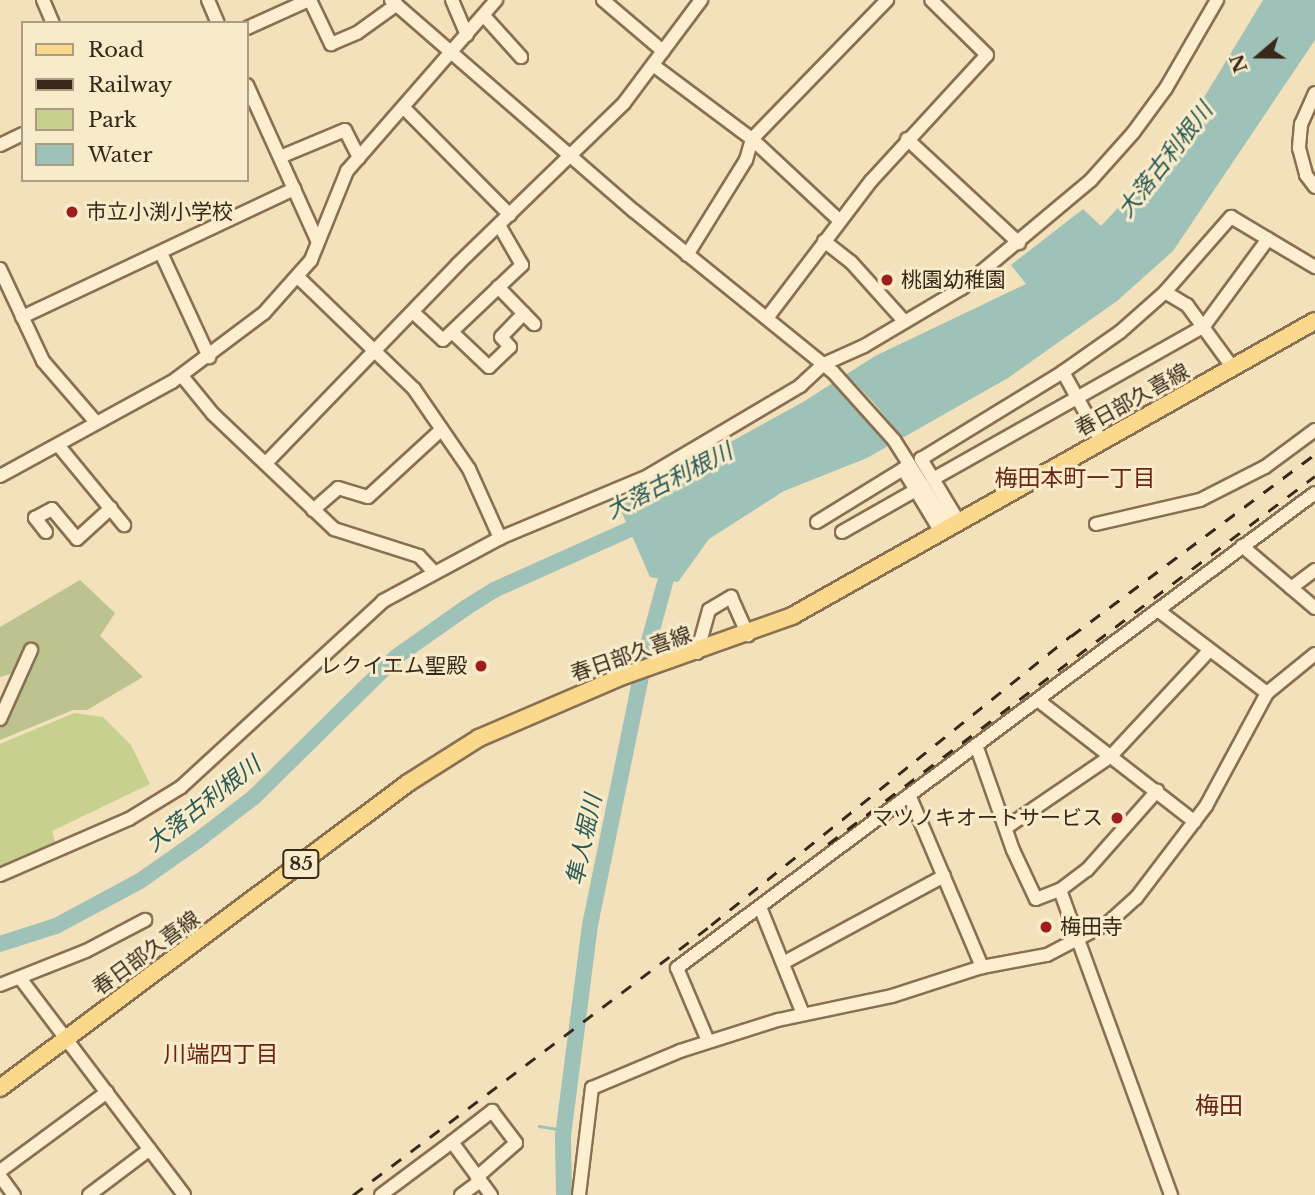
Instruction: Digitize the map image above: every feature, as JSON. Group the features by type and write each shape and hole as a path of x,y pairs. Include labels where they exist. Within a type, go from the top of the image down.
{"main road":[{"name":"春日部久喜線","path":"0,1088 443,759 518,718 623,676 748,635 802,611 1315,321"}],"street":[{"path":"43,0 52,21"},
{"path":"208,0 217,21"},
{"path":"248,28 309,0 331,44 357,33 394,2 454,50 687,255 828,368 894,440 950,527"},
{"path":"452,0 467,35"},
{"path":"0,476 58,445 95,421 182,376 264,313 298,277 318,242 347,171 485,17 496,0"},
{"path":"603,0 663,51"},
{"path":"687,255 746,160 752,139 887,0"},
{"path":"767,318 839,220 907,139 987,55 931,0"},
{"path":"0,875 129,819 181,787 383,601 433,571 500,538 648,476 962,288 1091,180 1133,133 1166,88 1217,0"},
{"path":"266,463 415,314 499,225 624,103 697,2"},
{"path":"485,17 521,57"},
{"path":"653,65 752,139 839,220"},
{"path":"248,87 318,242"},
{"path":"1315,93 1301,124 1299,148 1306,174 1315,187"},
{"path":"403,107 509,215"},
{"path":"280,157 345,130 359,158"},
{"path":"0,145 21,135"},
{"path":"907,139 1019,243"},
{"path":"22,317 294,189"},
{"path":"950,527 933,479 921,459 1063,372 1119,332 1165,292 1231,217 1315,267"},
{"path":"415,314 443,340 522,265 499,225"},
{"path":"933,479 1205,326 1268,239"},
{"path":"824,241 851,262 905,321"},
{"path":"161,253 209,357"},
{"path":"0,269 43,361 95,421"},
{"path":"298,277 414,388 469,469 500,538"},
{"path":"498,287 534,324"},
{"path":"1165,292 1186,305 1205,326 1233,368"},
{"path":"452,332 489,367 510,347 501,337 524,313"},
{"path":"1063,372 1101,441"},
{"path":"182,376 212,414 334,528 419,556 433,571"},
{"path":"313,510 338,488 368,497 442,429"},
{"path":"1097,523 1208,496 1265,467 1315,430"},
{"path":"58,445 124,525"},
{"path":"817,522 903,470 916,490 950,527"},
{"path":"842,532 916,490"},
{"path":"708,1041 677,968 1315,493"},
{"path":"46,532 36,518 52,509 77,539 111,509"},
{"path":"1242,546 1315,608"},
{"path":"1291,588 1315,570"},
{"path":"697,653 709,610 731,597 748,635"},
{"path":"1159,611 1267,693"},
{"path":"0,719 31,650"},
{"path":"1007,827 1111,756 1209,651"},
{"path":"579,1195 592,1088 708,1041 803,1014 892,996 982,967 1037,958 1077,943 1136,898 1195,821 1267,693 1315,653"},
{"path":"1039,701 1195,821"},
{"path":"976,745 1036,898 1060,890 1087,870 1157,791"},
{"path":"910,797 982,967"},
{"path":"783,962 944,876"},
{"path":"1060,890 1077,943 1171,1195"},
{"path":"760,906 803,1014"},
{"path":"0,985 145,920"},
{"path":"20,978 184,1195"},
{"path":"14,1195 0,1173 107,1092"},
{"path":"381,1195 492,1111 516,1143 461,1195"},
{"path":"452,1142 492,1195"},
{"path":"89,1195 150,1149"}],"green space":[{"path":"80,580 115,613 100,636 143,677 87,710 73,710 0,740 0,725 21,685 10,674 0,677 0,627"},
{"path":"74,713 103,717 131,745 150,784 52,831 57,848 0,872 0,744"}],"water":[{"path":"1263,0 1315,0 1315,40 1173,251 1117,301 1008,378 867,458 784,491 709,539 678,582 650,577 618,504 803,402 875,356 1026,284 1011,265 1083,209 1101,226 1174,147"}],"pier":[{"path":"844,372 905,441 891,448 830,381"}],"waterway":[{"name":"大落古利根川","path":"0,944 56,926 140,881 197,841 254,797 396,657 467,607 494,590 644,523"},
{"name":"隼人堀川","path":"564,1195 563,1136 590,925 646,652 670,564"},
{"path":"539,1126 564,1130"}],"railway":[{"path":"353,1195 711,925 1071,636 1315,454"},
{"path":"828,844 1315,476"}],"place":[{"name":"市立小渕小学校","path":"72,212"},
{"name":"桃園幼稚園","path":"887,280"},
{"name":"レクイエム聖殿","path":"481,666"},
{"name":"マツノキオートサービス","path":"1117,818"},
{"name":"梅田寺","path":"1046,927"}],"district":[{"name":"梅田本町一丁目","path":"1075,478"},
{"name":"川端四丁目","path":"221,1054"},
{"name":"梅田","path":"1219,1106"}]}
